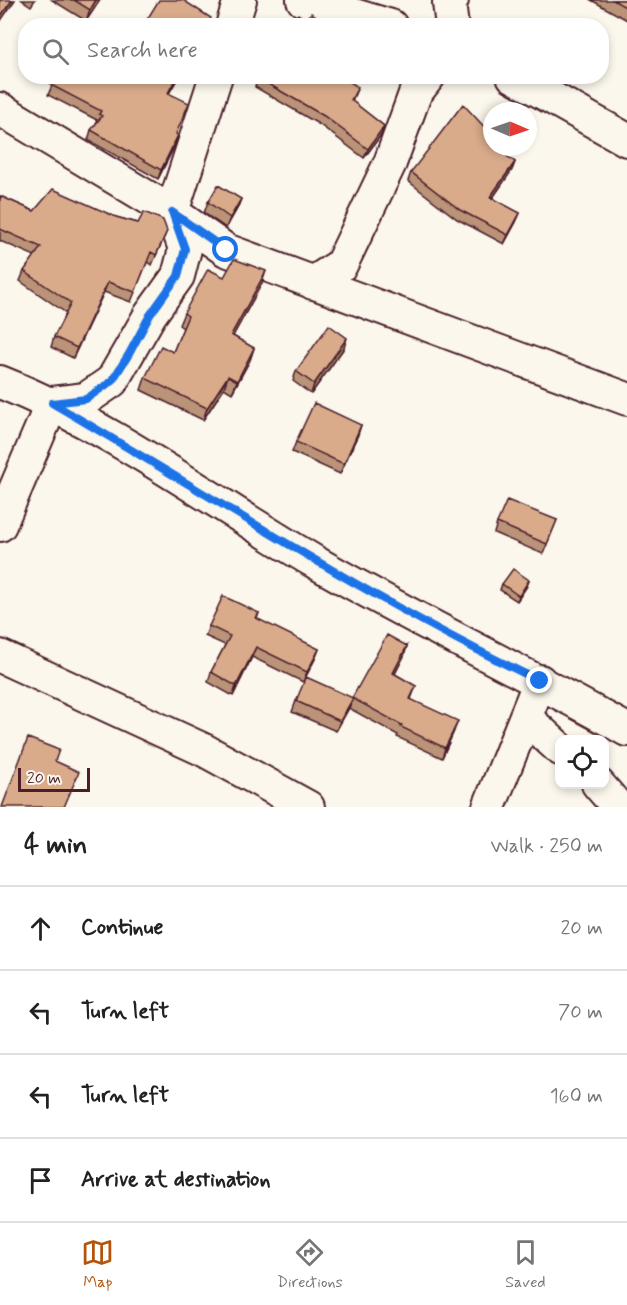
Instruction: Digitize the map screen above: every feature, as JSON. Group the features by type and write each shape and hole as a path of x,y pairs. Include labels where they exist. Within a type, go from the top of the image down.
{"street":[{"path":"234,18 240,0"},
{"path":"303,0 364,18"},
{"path":"451,18 449,3 452,0"},
{"path":"52,403 86,399 112,381 150,315 178,276 185,249 172,212 213,84"},
{"path":"313,283 341,265 390,163 415,94 423,84"},
{"path":"527,84 627,140"},
{"path":"0,109 172,212 226,250 627,399"},
{"path":"0,382 52,403 189,482 314,561 627,730"},
{"path":"0,525 52,403"},
{"path":"0,656 204,750 308,807"},
{"path":"489,807 540,681"},
{"path":"525,718 555,745"},
{"path":"602,789 618,807"}],"building":[{"path":"0,0 12,0 0,17"},
{"path":"74,0 96,0 90,10"},
{"path":"159,0 183,0 211,18 148,18"},
{"path":"613,0 627,0 627,8"},
{"path":"311,13 319,18 308,18"},
{"path":"173,84 168,93 189,103 176,134 178,135 161,170 91,130 102,116 99,114 101,111 51,85"},
{"path":"268,84 353,84 358,87 351,100 384,126 368,149 324,116"},
{"path":"463,104 483,125 483,156 507,156 515,162 490,197 520,213 508,235 460,210 411,172"},
{"path":"218,185 241,199 230,218 208,202"},
{"path":"53,189 116,217 138,223 144,212 163,220 167,231 156,255 151,252 135,292 108,282 77,348 54,337 71,303 24,271 41,247 0,229 0,196 34,211"},
{"path":"234,259 266,271 231,335 254,348 237,381 228,376 207,408 145,378 161,346 173,352 188,316 184,313 208,269 224,277"},
{"path":"329,325 347,338 314,384 296,371"},
{"path":"314,403 361,425 344,464 296,442"},
{"path":"507,500 557,520 547,544 497,523"},
{"path":"513,569 529,580 519,596 502,584"},
{"path":"223,596 259,613 256,618 319,649 307,672 256,647 236,686 211,672 230,636 209,626"},
{"path":"387,635 407,646 393,673 416,686 410,699 458,721 445,748 401,727 402,725 352,698"},
{"path":"306,677 353,698 340,721 296,701"},
{"path":"28,738 59,750 55,761 79,772 64,807 2,807"}],"route":[{"path":"226,250 172,212 185,249 178,276 150,315 129,354 112,381 86,399 52,403 189,482 314,561 481,653 540,681"}]}
